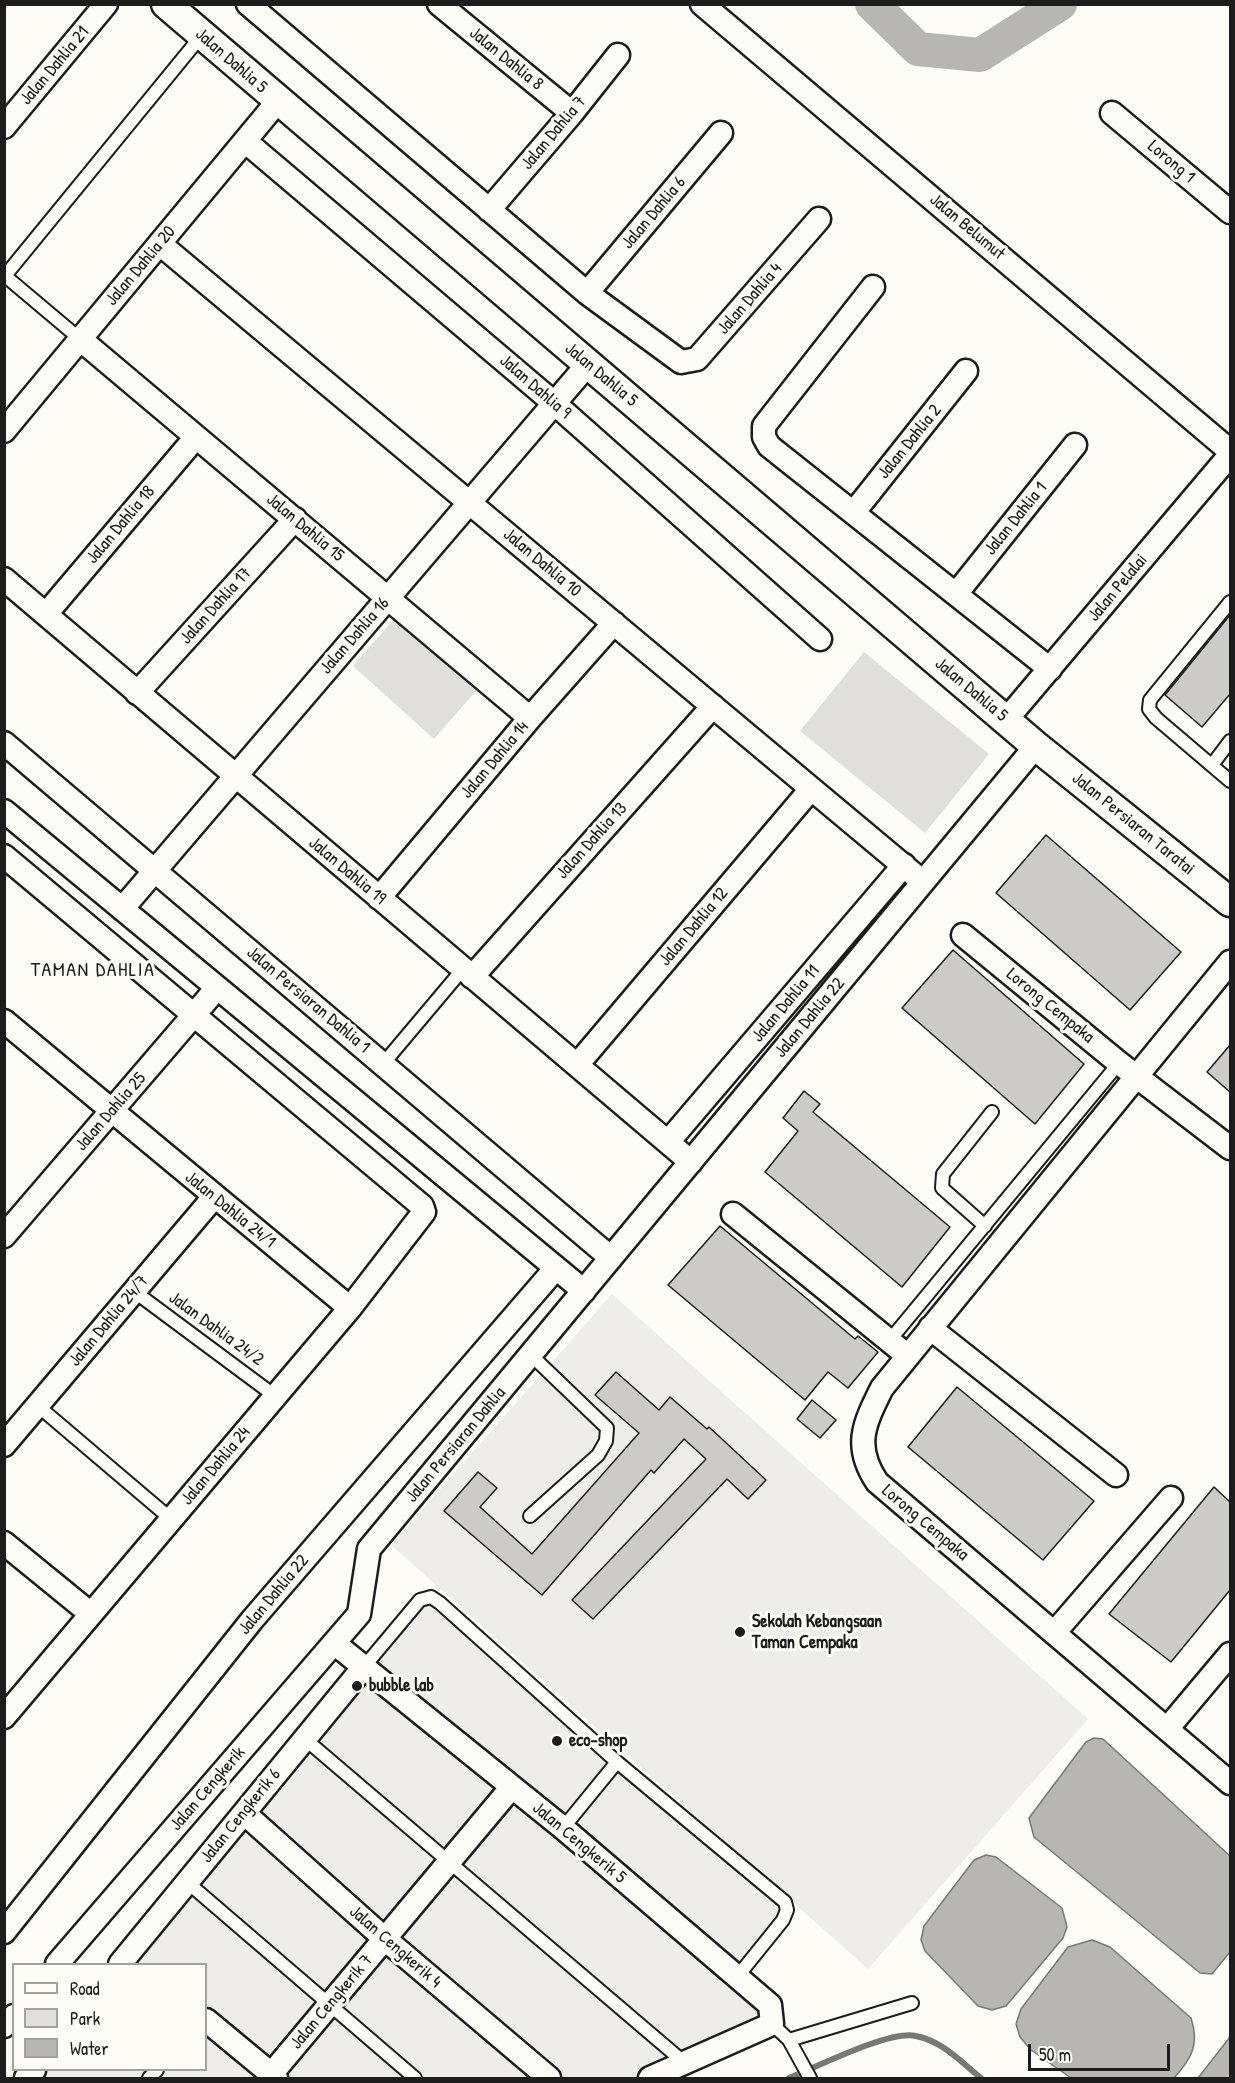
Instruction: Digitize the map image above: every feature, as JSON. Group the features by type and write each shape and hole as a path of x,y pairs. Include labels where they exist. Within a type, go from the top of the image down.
{"street":[{"name":"Jalan Dahlia 21","path":"4,127 106,4"},
{"name":"Jalan Dahlia 5","path":"166,4 1036,746"},
{"path":"248,4 587,293"},
{"name":"Jalan Dahlia 8","path":"440,4 572,113"},
{"name":"Jalan Belumut","path":"702,4 1230,451"},
{"name":"Jalan Dahlia 7","path":"489,210 618,55"},
{"name":"Jalan Dahlia 20","path":"4,431 278,101"},
{"name":"Lorong 1","path":"1112,113 1230,212"},
{"name":"Jalan Dahlia 6","path":"587,293 721,134"},
{"name":"Jalan Dahlia 9","path":"245,141 554,403 820,639"},
{"name":"Jalan Dahlia 4","path":"587,293 674,358 681,362 698,359 819,219"},
{"name":"Jalan Dahlia 10","path":"160,244 923,882"},
{"path":"873,287 764,426 764,437 769,446 1050,669"},
{"name":"Jalan Dahlia 15","path":"80,339 531,718"},
{"name":"Jalan Dahlia 16","path":"122,909 588,364"},
{"name":"Jalan Dahlia 2","path":"854,512 966,371"},
{"name":"Jalan Dahlia 18","path":"46,614 196,437"},
{"name":"Jalan Dahlia 1","path":"956,594 1075,445"},
{"name":"Jalan Pelalai","path":"1006,720 1230,455"},
{"name":"Jalan Dahlia 17","path":"137,693 295,519"},
{"name":"Jalan Dahlia 19","path":"4,579 691,1162"},
{"name":"Jalan Dahlia 14","path":"379,898 614,623"},
{"name":"Jalan Dahlia 13","path":"467,973 713,706"},
{"name":"Jalan Persiaran Dahlia 1","path":"4,742 611,1258"},
{"name":"Jalan Dahlia 22","path":"584,1291 1036,746"},
{"name":"Jalan Persiaran Taratai","path":"1036,746 1230,902"},
{"name":"Jalan Dahlia 12","path":"577,1065 812,789"},
{"path":"4,811 584,1291"},
{"path":"4,856 194,1015"},
{"name":"Jalan Dahlia 11","path":"668,1142 904,865"},
{"name":"Lorong Cempaka","path":"963,935 1129,1069"},
{"name":"Lorong Cempaka","path":"1230,962 1129,1069 882,1388 866,1420 863,1445 868,1468 877,1482 1230,1783"},
{"name":"Jalan Dahlia 25","path":"4,1236 217,987"},
{"name":"Jalan Dahlia 24","path":"5,1716 350,1308 424,1212 422,1206 194,1015"},
{"name":"Jalan Dahlia 24/1","path":"6,1027 350,1308"},
{"path":"1129,1069 1230,1148"},
{"name":"Jalan Dahlia 24/7","path":"4,1446 214,1197"},
{"path":"733,1214 908,1356"},
{"name":"Jalan Dahlia 22","path":"4,1932 252,1620 556,1268"},
{"name":"Jalan Persiaran Dahlia","path":"359,1614 369,1549 584,1291"},
{"path":"930,1328 1116,1475"},
{"path":"1054,1633 1171,1498"},
{"path":"4,1543 91,1614"},
{"name":"Jalan Cengkerik","path":"59,1963 359,1614"},
{"name":"Jalan Cengkerik 5","path":"334,1643 563,1828 770,2005 772,2024"},
{"path":"1167,1729 1230,1654"},
{"name":"Jalan Cengkerik 6","path":"130,1961 187,1882 363,1668"},
{"name":"Jalan Cengkerik 7","path":"272,2077 511,1788"},
{"name":"Jalan Cengkerik 4","path":"244,1813 385,1939 549,2079"},
{"path":"207,2021 272,2077"},
{"path":"650,2079 772,2024"}],"lane":[{"path":"80,339 5,276 202,35"},
{"path":"1230,602 1150,700 1149,709 1156,718 1230,781"},
{"path":"1212,765 1230,741"},
{"path":"383,1064 467,973"},
{"path":"890,1340 984,1226 1129,1069"},
{"path":"984,1226 942,1188 943,1174 992,1112"},
{"name":"Jalan Dahlia 24/2","path":"135,1292 275,1396"},
{"path":"530,1516 598,1455 606,1441 607,1428 531,1355"},
{"path":"38,1406 171,1519"},
{"path":"363,1668 420,1600 431,1597 617,1762 785,1902 787,1910 783,1920 737,1977"},
{"path":"304,1738 686,2064"},
{"path":"563,1828 617,1762"},
{"path":"187,1882 415,2079"},
{"path":"789,2040 912,2003"},
{"name":"Jalan Cengkerik 5","path":"772,2024 789,2040 810,2079"}],"shaded area":[{"name":"Sekolah Kebangsaan Taman Cempaka","path":"612,1294 1088,1719 868,1969 391,1545"},
{"path":"430,1602 781,1905 783,1909 779,1917 729,1980 763,2009 764,2020 630,2078 288,2078 270,2065 259,2078 36,2078 42,2071 207,2071 207,1963 129,1963 422,1604"}],"green space":[{"path":"395,618 476,691 434,739 353,666"},
{"path":"864,652 989,754 925,833 800,731"}],"water":[{"path":"1094,1738 1103,1739 1230,1856 1230,1952 1212,1974 1200,1973 1034,1837 1029,1818 1086,1742"},
{"path":"986,1855 996,1857 1062,1908 1067,1927 1063,1938 1006,2006 992,2010 978,2006 925,1951 921,1940 924,1926 974,1860"},
{"path":"1092,1940 1110,1947 1191,2018 1195,2036 1194,2044 1189,2058 1174,2078 1071,2078 1031,2050 1020,2037 1016,2024 1021,2009 1068,1947"},
{"path":"1230,2037 1230,2078 1198,2078"}],"building":[{"path":"1230,615 1230,694 1202,727 1165,695"},
{"path":"1046,835 1181,952 1130,1010 996,893"},
{"path":"953,950 1084,1064 1035,1124 902,1008"},
{"path":"1230,1045 1230,1092 1207,1072"},
{"path":"804,1091 820,1104 813,1112 950,1227 902,1287 765,1172 798,1131 783,1118"},
{"path":"720,1226 855,1339 858,1336 878,1352 848,1388 828,1372 805,1400 668,1285"},
{"path":"616,1372 659,1410 670,1397 707,1429 709,1427 766,1480 748,1499 727,1479 593,1619 572,1600 706,1459 684,1439 654,1473 651,1470 542,1595 444,1511 478,1472 497,1488 480,1507 532,1554 639,1433 595,1395"},
{"path":"957,1387 1094,1501 1043,1560 908,1447"},
{"path":"812,1400 836,1420 820,1438 797,1419"},
{"path":"1214,1487 1230,1502 1230,1590 1171,1662 1109,1614"}],"waterway":[{"path":"872,4 918,49 980,55 1060,4"},
{"path":"789,2078 871,2044 904,2036 916,2036 934,2042 981,2078"}],"place":[{"name":"Sekolah Kebangsaan Taman Cempaka","path":"740,1632"},
{"name":"bubble lab","path":"357,1686"},
{"name":"eco-shop","path":"557,1741"}],"district":[{"name":"TAMAN DAHLIA","path":"93,971"}]}
